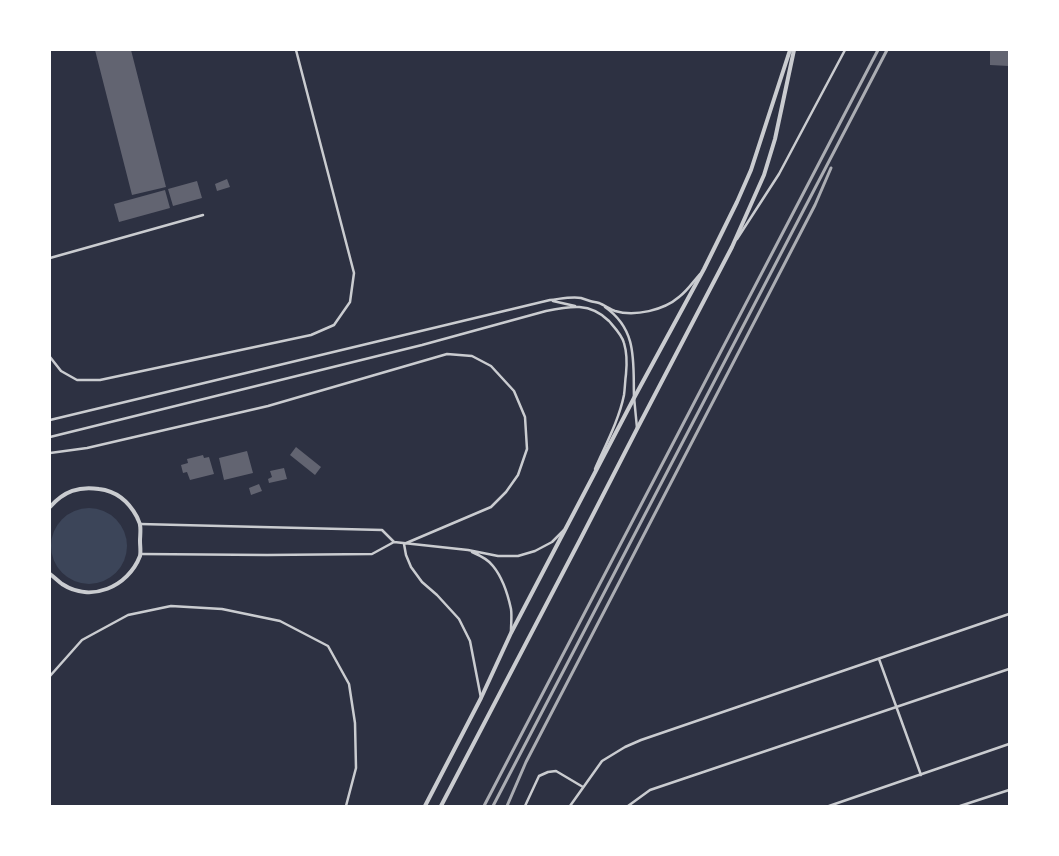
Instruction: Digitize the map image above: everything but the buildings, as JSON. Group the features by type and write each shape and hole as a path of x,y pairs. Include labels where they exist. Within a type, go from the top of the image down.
{"street":[{"path":"425,806 481,698 511,633 634,398 704,269 737,202 751,170 790,50"},
{"path":"441,806 732,247 764,175 775,139 794,50"},
{"path":"50,506 57,499 72,490 89,487 106,490 121,497 133,509 140,524 140,554 134,569 123,581 109,589 93,592 77,590 62,584 50,574"}],"lane":[{"path":"50,357 61,371 77,380 100,380 311,334 334,325 350,302 354,273 296,50"},
{"path":"732,247 779,174 845,50"},
{"path":"50,258 203,215"},
{"path":"50,420 550,300 580,298 598,303 616,311 638,313 660,308 680,297 704,269"},
{"path":"550,300 584,307 595,311 605,318 617,330 624,343 626,354 627,368 624,395 617,418 583,496"},
{"path":"598,303 618,318 624,326 630,340 633,353 634,398 637,429"},
{"path":"50,437 422,344 546,311 565,307 584,307"},
{"path":"50,453 87,448 268,406 447,354 472,356 492,366 514,391 525,417 527,449 518,475 506,492 491,507 404,544"},
{"path":"140,524 382,530 394,542 468,550 498,556 518,556 535,551 552,542 567,527"},
{"path":"140,554 372,554 394,542"},
{"path":"404,544 406,555 411,567 422,582 437,595 459,620 470,641 481,698"},
{"path":"468,550 481,556 492,565 501,579 511,610 511,633"},
{"path":"50,676 82,640 128,615 171,606 222,609 280,621 328,646 349,684 355,722 356,768 346,806"},
{"path":"570,806 602,761 625,747 1009,614"},
{"path":"879,659 921,775"},
{"path":"628,806 650,790 1009,669"},
{"path":"829,806 1009,744"},
{"path":"525,806 539,776 548,772 556,771 583,787"},
{"path":"960,806 1009,790"}],"shaded area":[{"path":"89,508 103,511 116,519 124,532 127,546 124,560 116,573 103,581 89,584 75,581 62,573 54,560 51,546 54,532 62,519 75,511"}],"railway":[{"path":"484,806 878,50"},
{"path":"493,806 887,50"},
{"path":"507,806 526,762 815,205 831,168"}]}
